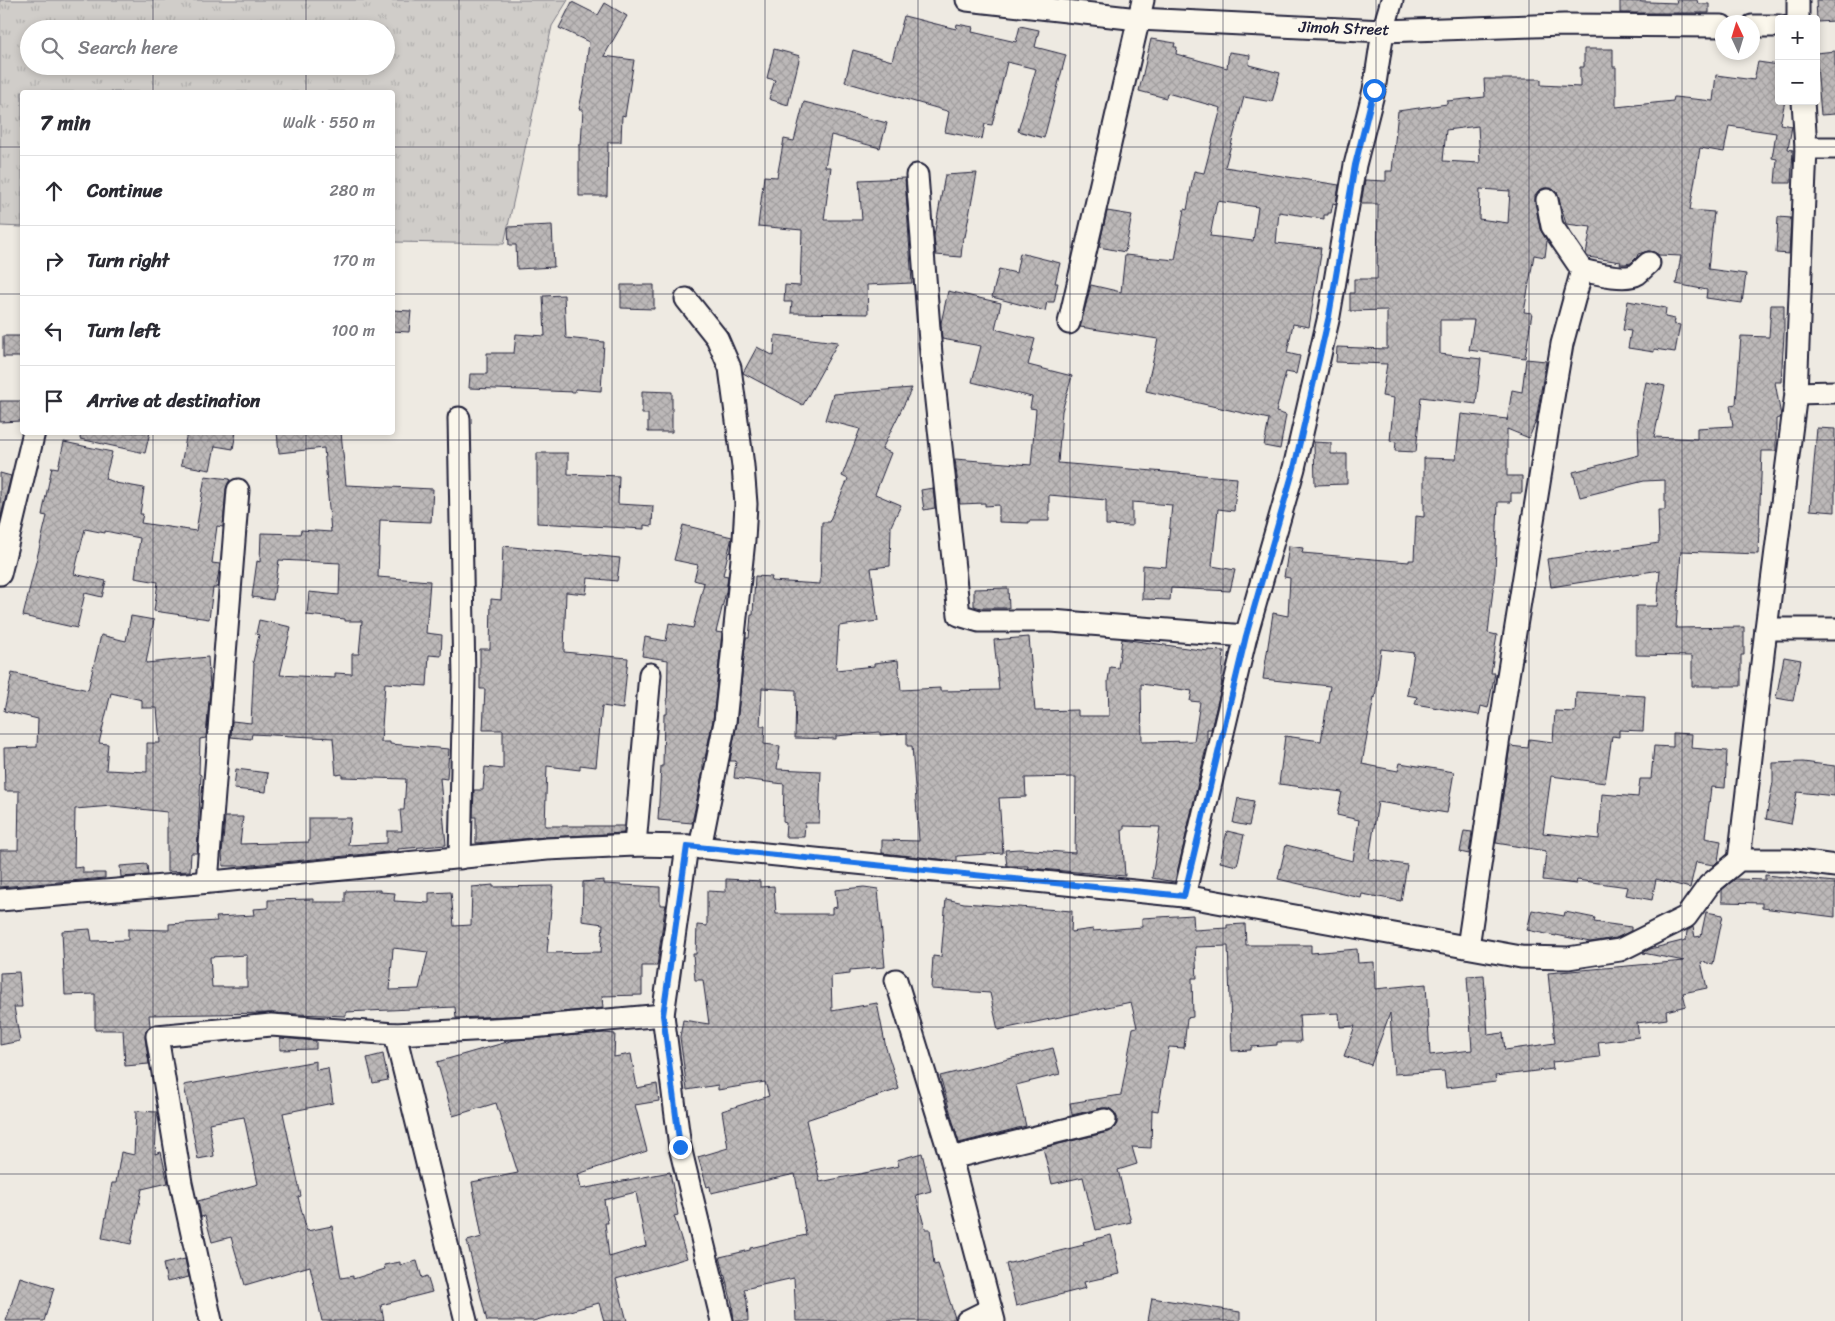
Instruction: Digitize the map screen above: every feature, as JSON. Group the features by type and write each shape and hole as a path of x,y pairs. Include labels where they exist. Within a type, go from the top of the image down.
{"street":[{"name":"Jimoh Street","path":"967,0 1140,9 1383,31 1564,25 1715,26"},
{"path":"1184,896 1246,636 1294,468 1329,316 1355,165 1374,90 1383,31 1392,0"},
{"path":"1798,0 1798,15"},
{"path":"1069,323 1140,9"},
{"path":"1760,26 1775,26"},
{"path":"1739,860 1796,393 1806,148 1803,105"},
{"path":"1806,148 1835,148"},
{"path":"917,175 930,354 959,615 979,621 1051,621 1246,636"},
{"path":"1547,200 1552,226 1582,270 1631,276 1638,274 1649,262"},
{"path":"1468,947 1506,685 1562,344 1582,270"},
{"path":"686,300 717,338 730,368 746,504 725,722 693,847 663,1015 680,1147 722,1321"},
{"path":"1796,393 1835,392"},
{"path":"458,418 464,678 460,858"},
{"path":"0,574 33,435"},
{"path":"208,882 238,490"},
{"path":"1766,629 1835,629"},
{"path":"635,845 650,674"},
{"path":"0,900 547,849 635,845 693,847 1184,896 1521,957 1568,958 1620,950 1686,917 1709,885 1739,860 1790,860 1835,866"},
{"path":"896,980 950,1158 993,1315 967,1321"},
{"path":"211,1321 181,1182 158,1036 271,1025 395,1034 531,1027 663,1015"},
{"path":"395,1034 466,1321"},
{"path":"950,1158 1105,1120"}],"green space":[{"path":"0,0 568,0 552,26 504,244 395,242 395,90 20,90 20,227 0,226"}],"building":[{"path":"1676,0 1697,0 1698,4 1709,4 1709,13 1620,13 1620,1 1677,3"},
{"path":"1816,0 1835,0 1835,21 1820,22 1820,15 1817,15"},
{"path":"572,2 598,15 605,3 627,16 604,56 634,60 625,116 622,115 621,142 608,142 607,196 579,196 579,145 581,145 583,109 579,109 584,86 589,42 559,28"},
{"path":"904,16 956,29 957,24 973,27 972,32 1016,42 1020,26 1039,30 1035,47 1066,55 1044,138 1018,131 1036,69 1007,62 992,125 985,124 982,139 945,132 949,112 947,111 845,82 853,50 892,61"},
{"path":"1151,39 1175,43 1174,47 1177,47 1176,54 1227,68 1229,52 1250,55 1249,65 1280,73 1272,102 1244,97 1225,167 1339,185 1336,204 1333,203 1331,213 1324,215 1324,219 1279,212 1276,243 1321,248 1309,327 1293,324 1287,353 1300,356 1296,374 1286,372 1276,412 1286,415 1280,449 1264,446 1269,419 1146,391 1158,339 1080,327 1091,285 1121,292 1125,255 1175,260 1184,209 1187,210 1194,171 1204,173 1221,108 1167,93 1166,98 1139,91","holes":["1217,201 1258,207 1253,241 1210,236"]},
{"path":"774,49 800,56 788,105 769,99 775,80 767,78"},
{"path":"1584,49 1613,49 1613,67 1616,67 1616,107 1673,101 1674,97 1713,101 1716,75 1754,80 1758,62 1775,64 1775,105 1784,105 1780,124 1792,126 1788,149 1793,150 1791,183 1775,183 1777,159 1772,158 1776,133 1729,126 1724,152 1700,148 1690,210 1714,212 1708,269 1746,274 1742,303 1706,298 1707,290 1676,284 1681,256 1659,255 1648,251 1638,254 1631,263 1625,264 1588,257 1586,254 1591,227 1566,224 1557,192 1551,188 1544,188 1535,195 1535,202 1540,229 1547,241 1545,257 1534,255 1524,312 1532,313 1525,358 1469,350 1474,320 1440,320 1440,354 1481,359 1476,404 1421,397 1416,452 1395,451 1396,442 1390,441 1394,398 1382,396 1387,364 1336,362 1337,347 1387,349 1387,310 1350,311 1350,293 1354,293 1354,279 1377,279 1378,204 1361,204 1365,180 1386,181 1386,171 1392,171 1398,111 1447,104 1447,101 1485,97 1484,79 1541,79 1541,85 1580,87 1580,67 1584,67","holes":["1478,126 1480,163 1443,161 1446,130","1480,189 1510,191 1508,223 1479,219"]},
{"path":"1835,51 1835,114 1821,115 1820,53"},
{"path":"804,102 887,123 880,148 831,135 825,167 831,167 824,220 862,220 859,180 905,178 912,283 867,285 868,314 791,313 792,302 784,302 785,285 800,286 802,230 758,226 764,176 777,177 784,139 794,141"},
{"path":"977,173 965,237 963,237 961,257 936,255 934,236 945,175"},
{"path":"1107,211 1132,215 1125,252 1099,247"},
{"path":"1778,217 1791,218 1789,254 1776,253"},
{"path":"552,225 554,267 517,269 516,245 509,245 508,227"},
{"path":"1020,253 1060,263 1055,283 1058,283 1054,302 1047,302 1045,311 992,297 999,269 1016,273"},
{"path":"621,285 654,285 654,309 621,308"},
{"path":"948,291 1001,303 995,329 1035,339 1028,365 1072,376 1062,411 1058,463 1237,478 1234,511 1218,509 1212,566 1235,570 1230,591 1171,588 1170,600 1142,599 1143,565 1166,567 1172,505 1132,502 1132,526 1106,525 1106,500 1049,495 1049,521 1029,521 1029,523 999,522 999,505 985,506 985,503 960,504 955,459 1031,465 1036,409 1030,408 1032,397 972,382 981,346 942,339 941,323"},
{"path":"564,295 566,338 604,342 601,391 575,389 575,392 469,388 470,374 487,374 487,353 514,353 516,334 545,336 543,296"},
{"path":"1628,301 1666,308 1665,317 1675,319 1674,324 1680,325 1675,352 1654,349 1654,352 1628,348 1631,331 1623,330"},
{"path":"1771,305 1784,305 1781,382 1775,382 1781,416 1776,419 1776,451 1762,451 1758,554 1681,551 1676,628 1744,627 1744,655 1741,655 1741,686 1692,686 1692,656 1636,655 1636,606 1657,606 1660,570 1551,587 1547,559 1659,543 1658,510 1665,510 1665,480 1644,481 1580,497 1573,472 1639,455 1638,422 1646,382 1665,386 1654,437 1697,439 1697,428 1733,426 1730,405 1736,404 1741,336 1769,337"},
{"path":"395,310 411,311 409,332 395,331"},
{"path":"775,335 838,342 803,405 743,373 757,347 774,356"},
{"path":"3,336 20,336 20,357 3,357"},
{"path":"1526,359 1546,361 1536,421 1529,438 1507,429 1507,476 1522,476 1522,493 1511,493 1511,502 1498,502 1495,572 1488,633 1497,635 1491,673 1495,673 1488,708 1481,706 1479,715 1415,704 1417,697 1407,695 1414,653 1381,649 1375,698 1362,764 1398,771 1400,763 1454,772 1447,813 1378,802 1369,859 1407,865 1401,901 1362,894 1361,898 1278,879 1286,845 1353,861 1359,820 1337,815 1342,792 1279,784 1285,736 1321,741 1330,686 1263,679 1273,613 1288,616 1290,578 1284,577 1289,546 1303,548 1302,553 1409,562 1409,560 1414,560 1416,516 1424,517 1424,458 1456,459 1461,414 1507,419 1507,421 1512,390 1522,392"},
{"path":"912,388 882,449 891,453 875,494 901,505 891,526 890,566 871,568 878,621 839,626 836,670 874,666 874,663 898,660 901,690 940,688 940,691 999,690 994,640 1029,637 1035,711 1078,710 1078,716 1109,716 1108,681 1110,667 1118,668 1122,639 1208,651 1224,651 1221,688 1211,729 1207,729 1207,744 1175,882 1152,878 1160,827 1124,826 1124,830 1122,830 1125,876 1028,868 1028,866 1007,866 1005,850 1019,849 1075,853 1076,777 1025,778 1026,797 999,798 1003,853 957,856 957,861 882,853 882,840 919,841 912,746 907,746 907,733 880,735 880,732 836,736 836,739 795,738 796,690 762,688 760,726 765,726 764,744 780,746 777,769 821,771 819,823 805,823 804,837 785,837 786,823 783,822 784,784 734,778 736,761 730,761 737,723 746,638 749,638 751,615 753,615 755,576 772,577 771,581 820,584 822,522 829,522 848,479 842,476 860,429 825,420 833,394","holes":["1141,684 1192,691 1190,701 1200,702 1194,741 1142,742"]},
{"path":"642,391 672,392 672,432 648,432 648,414 642,414"},
{"path":"0,401 20,401 20,421 0,422"},
{"path":"1817,428 1835,429 1835,512 1810,510"},
{"path":"81,435 149,435 145,453 80,439"},
{"path":"186,435 235,435 233,449 215,446 210,470 181,465"},
{"path":"277,435 341,435 346,485 433,489 431,522 380,520 378,577 430,581 426,633 442,635 441,656 429,655 427,686 385,683 381,742 449,749 447,779 440,778 446,845 242,866 223,866 225,817 243,817 240,844 309,842 309,818 351,818 348,845 387,843 387,831 402,831 400,810 404,810 406,779 342,777 342,774 336,775 333,738 252,734 251,739 231,737 232,721 251,723 253,662 259,635 256,634 259,620 291,627 280,675 335,678 335,673 352,674 352,654 359,654 362,621 345,621 345,619 307,615 309,592 339,595 340,563 279,560 273,600 252,597 257,561 260,562 261,533 300,534 301,530 331,532 324,448 279,453"},
{"path":"64,442 112,452 105,479 115,483 144,488 140,514 143,514 141,523 196,531 205,476 230,479 226,489 223,527 217,526 212,563 220,564 216,588 213,588 209,619 154,611 158,582 135,578 140,538 85,529 74,574 106,581 102,597 85,593 77,628 23,616 47,516 42,515 52,467 58,468"},
{"path":"1314,442 1331,443 1331,454 1347,454 1347,484 1315,485"},
{"path":"537,453 568,453 568,474 619,476 618,504 653,506 652,526 644,525 644,529 537,523"},
{"path":"0,473 11,476 0,520"},
{"path":"933,488 935,508 924,510 921,490"},
{"path":"683,525 732,537 723,575 728,576 726,592 716,632 722,633 713,720 705,758 703,758 703,771 692,823 658,820 661,766 663,766 664,714 667,714 668,660 642,656 645,637 666,641 669,623 693,628 704,583 694,580 698,565 674,560"},
{"path":"503,546 620,558 617,581 588,578 586,594 566,592 564,652 628,658 623,709 602,706 596,767 580,765 580,770 547,766 545,826 624,826 624,833 476,843 476,817 473,817 474,790 483,790 485,767 503,769 503,730 483,730 485,689 480,689 480,649 490,649 491,599 501,600"},
{"path":"1008,588 1009,608 981,608 974,606 974,589"},
{"path":"131,616 154,620 146,663 208,657 210,687 206,738 200,739 199,774 201,775 197,853 191,853 190,871 167,872 167,812 112,806 75,809 74,868 83,867 83,873 105,873 105,878 0,887 0,850 18,850 19,791 5,791 4,748 37,747 38,719 4,711 12,673 88,690 101,635 126,641","holes":["111,693 142,700 142,708 157,708 160,743 147,743 147,772 106,770 108,744 99,743"]},
{"path":"1784,657 1801,660 1793,701 1776,698"},
{"path":"1576,692 1645,696 1643,731 1619,730 1619,737 1612,736 1605,783 1551,776 1543,833 1599,839 1602,794 1638,797 1640,779 1651,779 1654,746 1673,747 1673,733 1692,734 1691,748 1727,751 1725,788 1711,787 1705,838 1721,841 1718,861 1714,865 1696,862 1690,888 1656,879 1652,900 1626,895 1628,887 1577,880 1576,884 1543,880 1546,851 1496,843 1510,746 1528,748 1529,739 1553,742 1555,711 1575,712"},
{"path":"1803,762 1835,766 1835,796 1797,792 1791,824 1766,819 1773,782 1773,763"},
{"path":"236,769 268,773 266,792 234,789"},
{"path":"1238,798 1254,801 1249,826 1233,823"},
{"path":"1227,831 1244,835 1237,866 1220,862"},
{"path":"1464,831 1472,832 1469,854 1460,852"},
{"path":"147,864 148,875 121,877 120,866"},
{"path":"1765,875 1835,882 1835,917 1762,908 1762,903 1722,902 1722,890 1735,879 1765,880"},
{"path":"726,879 760,881 760,887 774,886 776,914 832,914 832,908 837,907 835,890 864,887 878,889 885,967 850,970 850,974 831,976 832,1011 877,1003 886,1048 899,1089 806,1120 820,1182 899,1166 897,1160 922,1153 931,1191 916,1195 925,1229 930,1229 934,1265 938,1264 955,1318 946,1321 796,1321 794,1278 744,1289 748,1321 734,1321 732,1303 720,1257 806,1235 795,1174 711,1193 710,1186 707,1187 698,1157 728,1148 722,1111 769,1096 765,1082 718,1090 718,1085 687,1090 680,1037 683,1020 709,1024 703,980 695,980 693,954 696,954 697,925 707,926 707,891 726,892"},
{"path":"604,880 604,884 660,887 660,905 666,905 657,966 642,966 642,995 602,996 603,1008 530,1015 456,1018 455,1007 346,1012 346,1016 272,1013 149,1015 150,1026 146,1031 145,1038 149,1064 125,1066 123,1030 95,1030 95,994 65,995 62,931 90,929 92,941 128,940 128,929 169,930 169,924 217,921 216,917 254,915 253,909 268,908 268,900 313,899 313,902 345,902 345,891 380,890 380,892 395,893 394,901 429,903 429,893 451,892 454,926 471,925 472,887 493,885 493,887 553,886 547,953 601,952 603,924 582,921 583,882","holes":["393,948 428,952 419,989 390,990","247,955 247,987 212,987 210,957"]},
{"path":"946,899 964,903 1072,911 1071,932 1142,927 1142,918 1193,915 1194,930 1227,928 1227,925 1245,924 1246,945 1311,945 1311,953 1357,949 1358,963 1374,962 1375,989 1426,984 1430,1055 1472,1050 1467,976 1484,975 1488,1035 1503,1033 1505,1050 1555,1043 1548,973 1684,961 1643,953 1650,949 1686,940 1687,931 1693,927 1695,937 1701,936 1706,912 1723,915 1713,964 1701,962 1707,988 1683,993 1686,1006 1666,1011 1667,1019 1637,1023 1639,1037 1598,1042 1600,1057 1552,1062 1553,1069 1495,1076 1496,1082 1446,1088 1444,1071 1394,1074 1390,1013 1371,1065 1344,1056 1355,1026 1340,1027 1339,1013 1299,1015 1301,1042 1277,1042 1277,1045 1251,1047 1251,1050 1232,1051 1228,946 1195,947 1197,978 1192,978 1193,1017 1187,1018 1184,1048 1169,1047 1158,1111 1152,1110 1151,1148 1132,1147 1137,1164 1118,1170 1131,1222 1096,1230 1083,1177 1052,1184 1043,1148 1108,1132 1117,1124 1117,1117 1109,1108 1072,1115 1070,1103 1121,1095 1133,1028 1137,1027 1131,1002 998,1030 990,993 931,989 933,956 941,957"},
{"path":"1532,910 1564,916 1565,912 1595,918 1594,922 1631,927 1631,931 1616,938 1590,942 1527,930"},
{"path":"19,972 22,1007 14,1007 20,1041 0,1045 0,973"},
{"path":"605,1033 615,1034 614,1057 631,1054 637,1088 657,1084 659,1101 635,1105 647,1151 578,1174 581,1189 670,1172 678,1215 674,1216 687,1258 616,1279 627,1321 604,1321 599,1303 533,1321 487,1321 467,1241 482,1237 472,1182 518,1173 496,1103 453,1116 437,1062 514,1040","holes":["636,1192 646,1246 609,1257 605,1223 608,1223 604,1200"]},
{"path":"280,1038 316,1041 316,1049 280,1050"},
{"path":"1053,1048 1060,1074 1016,1085 1026,1126 959,1143 940,1076"},
{"path":"383,1054 388,1080 373,1083 367,1058"},
{"path":"316,1061 316,1070 328,1068 333,1103 283,1113 301,1196 298,1197 307,1231 332,1226 341,1278 353,1276 353,1279 385,1269 384,1265 400,1262 400,1265 417,1261 422,1278 427,1276 432,1292 381,1305 384,1321 322,1321 310,1266 245,1285 231,1237 212,1242 205,1216 201,1217 198,1201 258,1184 244,1117 209,1123 214,1156 198,1159 184,1085"},
{"path":"136,1111 157,1112 155,1154 161,1152 168,1183 142,1189 131,1244 102,1238 112,1183 116,1183 121,1152 134,1155"},
{"path":"1111,1235 1120,1274 1084,1282 1086,1288 1016,1306 1006,1264 1084,1245 1083,1242"},
{"path":"185,1259 189,1277 167,1282 163,1264"},
{"path":"20,1277 54,1288 44,1321 6,1321"},
{"path":"1152,1298 1240,1312 1240,1321 1148,1321"}],"route":[{"path":"680,1147 663,1015 687,846 1184,896 1246,636 1294,468 1329,316 1355,165 1374,90"}]}
